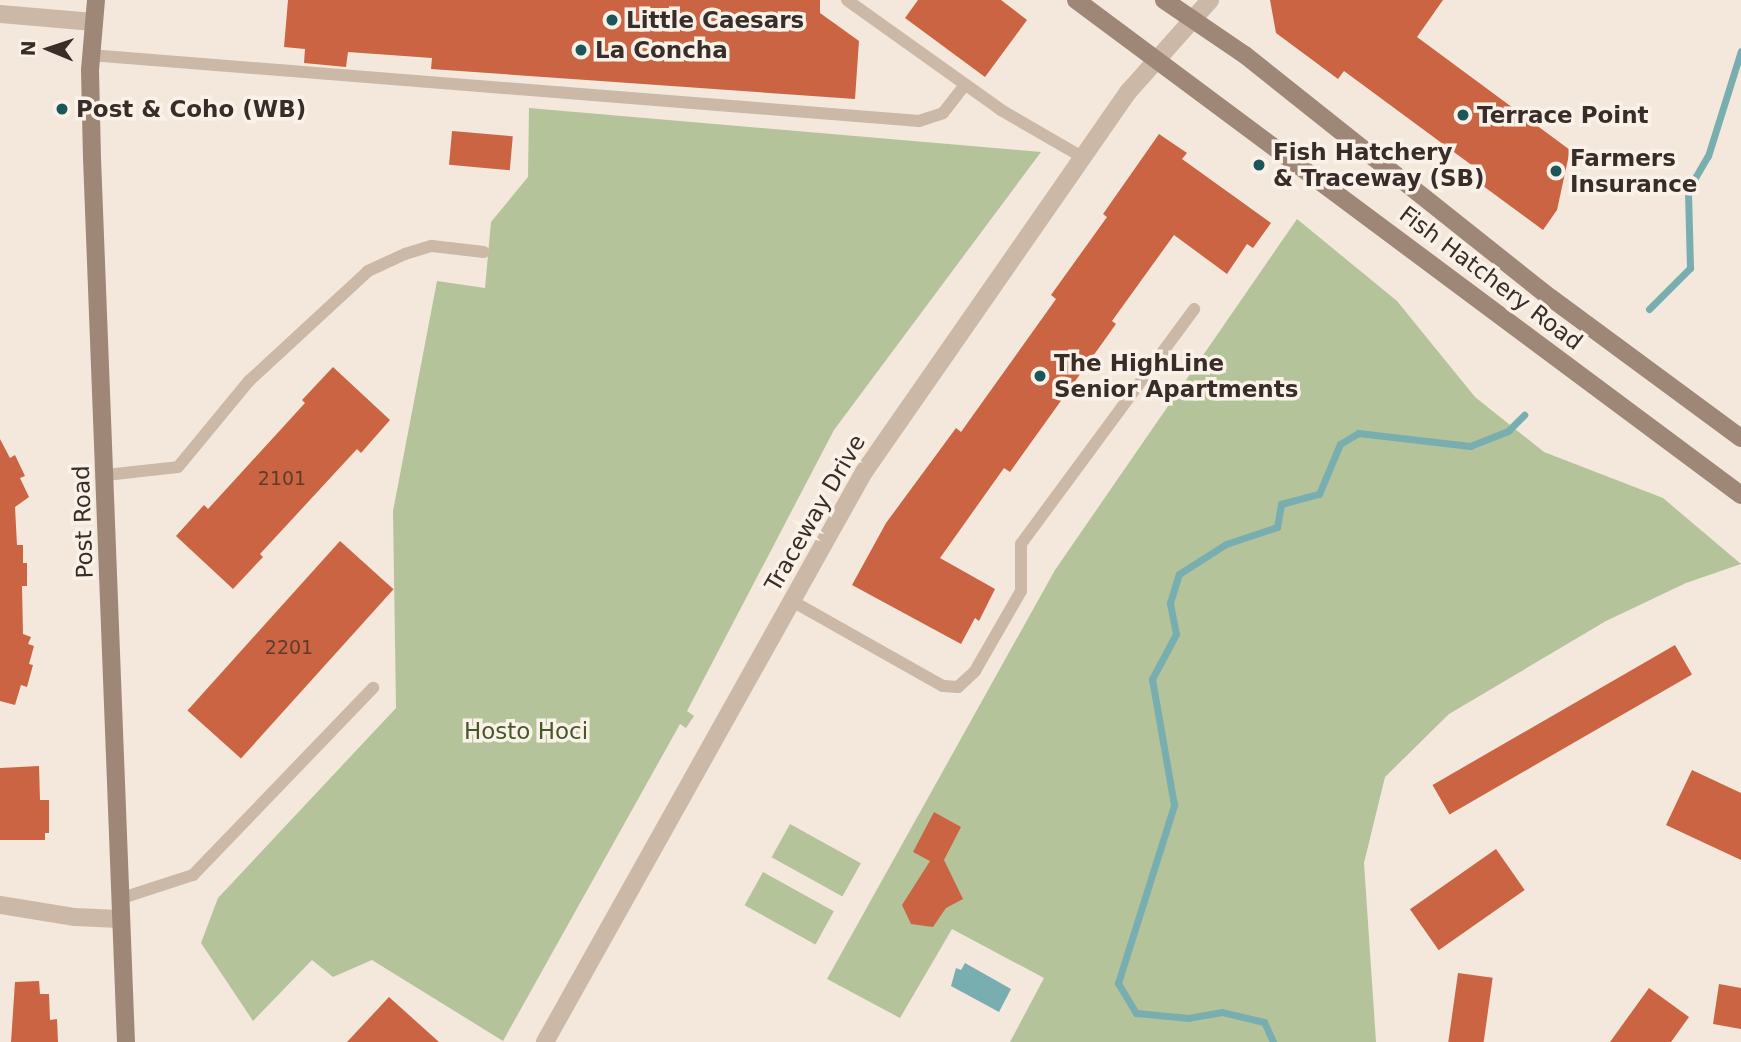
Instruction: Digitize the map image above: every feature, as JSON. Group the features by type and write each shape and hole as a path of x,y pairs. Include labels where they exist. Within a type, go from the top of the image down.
{"main road":[{"name":"Post Road","path":"96,0 90,55 119,919 126,1042"},
{"name":"Fish Hatchery Road","path":"1076,0 1741,495"},
{"name":"Fish Hatchery Road","path":"1164,0 1245,55 1551,298 1741,438"}],"street":[{"name":"Traceway Drive","path":"545,1042 864,472 1129,91 1210,0"},
{"path":"0,14 94,22"},
{"path":"0,905 75,917 119,919"}],"lane":[{"path":"847,0 1001,110 1082,158"},
{"path":"90,55 919,121 943,113 965,85"},
{"path":"106,475 178,467 249,381 368,271 405,254 432,246 484,252"},
{"path":"792,601 943,686 958,687 975,671 1021,591 1021,544 1194,309"},
{"path":"119,899 193,876 373,688"}],"green space":[{"name":"Hosto Hoci","path":"529,108 1041,152 834,430 687,711 694,716 686,728 680,724 503,1041 372,960 333,977 312,960 253,1021 201,943 218,898 396,708 393,511 437,281 485,288 491,222 528,177"},
{"path":"1297,219 1397,301 1475,397 1544,452 1663,498 1741,564 1686,583 1606,621 1449,714 1385,777 1364,863 1376,1042 1010,1042 1044,978 952,929 900,1018 827,979 1055,570"},
{"path":"790,824 861,863 842,897 772,857"},
{"path":"763,872 834,911 815,945 745,905"}],"water":[{"path":"965,963 1011,989 999,1012 951,986 956,968 961,970"}],"building":[{"name":"La Concha","path":"288,0 820,0 820,13 859,41 855,99 431,69 432,58 348,52 346,67 304,63 305,49 284,47"},
{"path":"918,0 1001,0 1027,20 985,77 905,18"},
{"name":"Terrace Point","path":"1270,0 1443,0 1417,37 1570,150 1557,210 1543,230 1475,180 1481,172 1344,71 1338,79 1276,33"},
{"path":"452,131 513,136 510,170 449,165"},
{"name":"The HighLine Senior Apartments","path":"1159,134 1187,153 1182,159 1271,223 1253,248 1247,244 1227,274 1174,235 1112,321 1116,324 1010,472 1004,468 940,558 995,589 979,621 975,618 961,644 852,585 886,523 956,428 961,432 1056,299 1051,295 1107,217 1103,214"},
{"path":"333,367 390,420 361,453 357,449 260,554 263,557 233,589 176,536 204,505 208,509 305,403 302,400"},
{"path":"0,439 10,458 15,455 25,476 20,478 29,497 15,507 17,545 23,545 23,563 27,563 27,586 22,586 23,634 31,637 28,644 34,646 29,664 33,665 27,687 21,685 15,705 0,701"},
{"path":"340,541 394,589 241,759 187,710"},
{"path":"1675,645 1692,674 1450,814 1433,785"},
{"path":"39,766 40,800 49,800 49,833 45,833 45,840 0,840 0,768"},
{"path":"1692,770 1741,793 1741,860 1666,825"},
{"path":"934,812 961,827 944,860 963,899 946,908 933,927 911,924 902,905 930,861 913,852"},
{"path":"1496,849 1525,890 1439,950 1410,909"},
{"path":"1458,973 1493,978 1484,1042 1448,1042"},
{"path":"39,981 40,994 49,994 50,1020 57,1019 58,1042 11,1042 15,982"},
{"path":"1719,984 1741,988 1741,1029 1713,1024"},
{"path":"1649,988 1689,1017 1671,1042 1610,1042"},
{"path":"389,997 439,1042 347,1042"}],"waterway":[{"path":"1649,309 1690,268 1688,190 1708,156 1741,51"},
{"path":"1273,1042 1264,1022 1222,1012 1189,1018 1136,1013 1118,983 1174,805 1152,679 1176,634 1170,603 1179,574 1226,544 1277,527 1281,504 1319,494 1340,444 1358,433 1470,446 1508,431 1524,415"}],"place":[{"name":"Little Caesars","path":"612,20"},
{"name":"La Concha","path":"581,50"},
{"name":"Post & Coho (WB)","path":"62,109"},
{"name":"Terrace Point","path":"1463,115"},
{"name":"Fish Hatchery & Traceway (SB)","path":"1259,165"},
{"name":"Farmers Insurance","path":"1556,171"},
{"name":"The HighLine Senior Apartments","path":"1040,376"}]}
